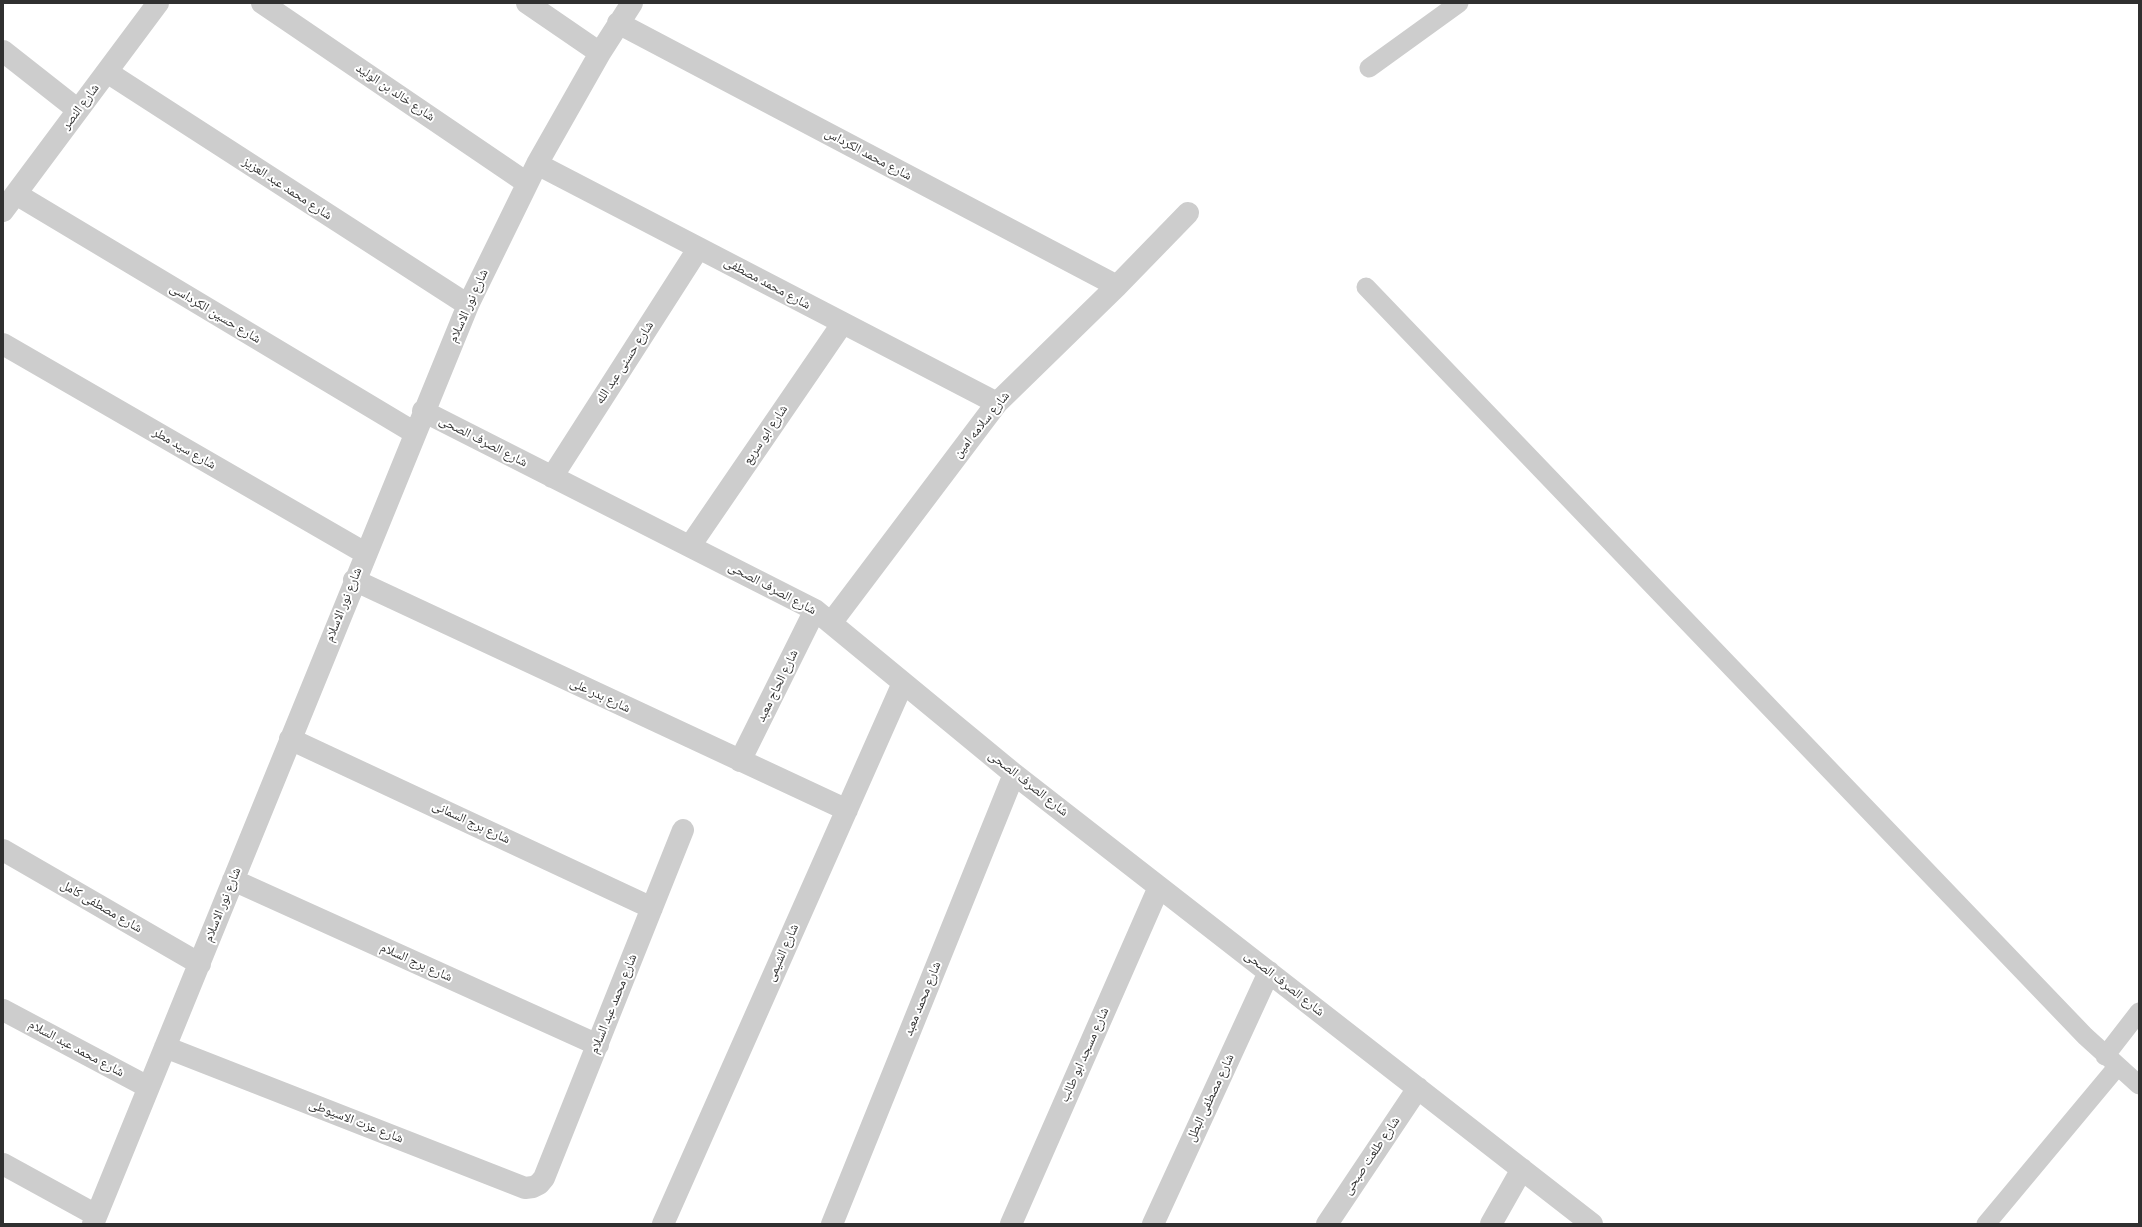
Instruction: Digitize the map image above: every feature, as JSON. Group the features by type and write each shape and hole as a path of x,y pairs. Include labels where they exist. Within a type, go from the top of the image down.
{"street":[{"name":"شارع النصر","path":"9,203 158,3"},
{"name":"شارع خالد بن الوليد","path":"262,3 527,183"},
{"path":"527,3 600,53"},
{"name":"شارع نور الاسلام","path":"94,1220 200,964 365,553 468,305 537,164 600,53 632,3"},
{"name":"شارع محمد الكرداس","path":"618,24 1117,286"},
{"path":"3,51 78,110"},
{"name":"شارع محمد عبد العزيز","path":"107,72 468,305"},
{"name":"شارع محمد مصطفى","path":"537,164 842,324 997,403"},
{"name":"شارع حسين الكرداسى","path":"9,203 415,433"},
{"name":"شارع سلامه امين","path":"823,617 997,403 1117,286 1188,213"},
{"name":"شارع حسنى عبد الله","path":"552,477 698,249"},
{"name":"شارع ابو سريع","path":"690,546 842,324"},
{"name":"شارع سيد مطر","path":"3,344 365,553"},
{"name":"شارع الصرف الصحى","path":"424,411 690,546 823,617 1014,774 1592,1224"},
{"name":"شارع بدر على","path":"354,580 847,810"},
{"name":"شارع الحاج معبد","path":"740,761 823,617"},
{"name":"شارع الشيمى","path":"663,1224 903,683"},
{"name":"شارع برج السمانى","path":"290,739 652,908"},
{"name":"شارع محمد معبد","path":"832,1224 1014,774"},
{"name":"شارع محمد عبد السلام","path":"544,1178 683,830"},
{"name":"شارع مصطفى كامل","path":"3,850 200,964"},
{"name":"شارع برج السلام","path":"234,880 598,1045"},
{"name":"شارع مسجد ابو طالب","path":"1011,1224 1159,887"},
{"name":"شارع مصطفى البطل","path":"1153,1224 1269,972"},
{"name":"شارع محمد عبد السلام","path":"3,1010 148,1087"},
{"name":"شارع عزت الاسيوطى","path":"165,1047 525,1188 533,1187 539,1184 544,1178"},
{"name":"شارع طلعت صبحى","path":"1327,1224 1418,1088"},
{"path":"3,1164 94,1220"},
{"path":"1492,1224 1522,1169"}],"lane":[{"path":"1369,68 1459,3"},
{"path":"1366,287 2111,1062 2139,1085"},
{"path":"1986,1224 2111,1062 2139,1012"}]}
